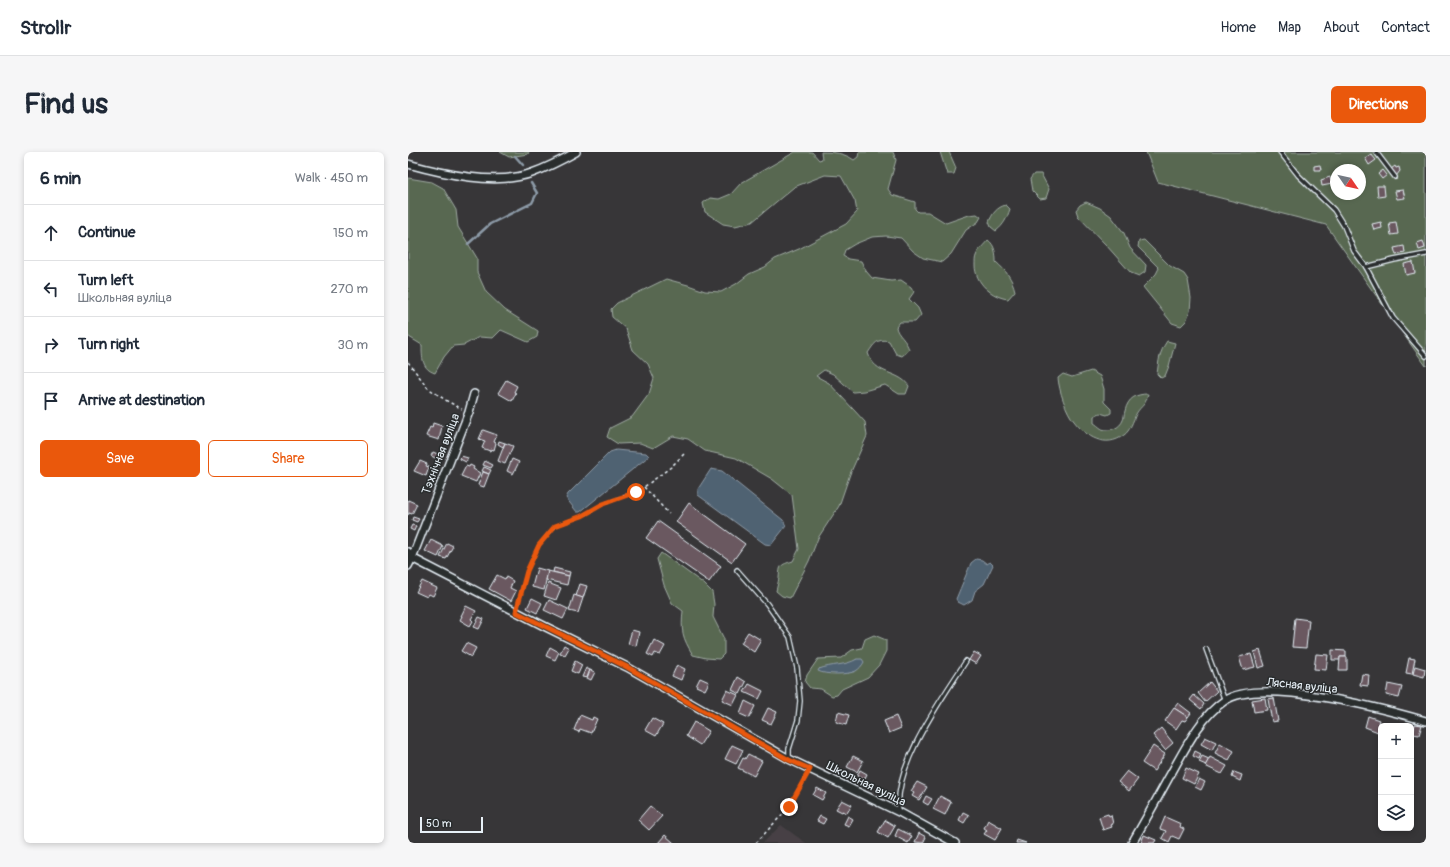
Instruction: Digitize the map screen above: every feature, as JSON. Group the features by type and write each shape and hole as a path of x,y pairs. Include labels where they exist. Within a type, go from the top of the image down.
{"street":[{"path":"408,164 441,173 499,179 531,174 576,152"},
{"name":"Тэхнічная вуліца","path":"408,566 410,555 469,412 474,394"},
{"name":"Школьная вуліца","path":"410,555 516,612 627,667 789,760 899,812 955,843"},
{"name":"Лясная вуліца","path":"1132,843 1190,739 1205,719 1225,701 1245,693 1274,692 1330,698 1398,713 1426,721"}],"lane":[{"path":"1280,152 1298,175 1334,210 1344,226 1354,251 1366,267 1393,318 1425,353"},
{"path":"1376,152 1395,176"},
{"path":"1366,267 1426,254"},
{"path":"737,570 767,604 790,637 797,668 800,701 798,720 789,750 789,760"},
{"path":"1206,649 1225,701"},
{"path":"899,812 898,802 909,761 925,725 966,661"}],"path":[{"path":"408,362 428,388 447,401 469,412"},
{"path":"516,612 527,571 539,545 555,526 582,516 603,504 644,487 671,467 685,453"},
{"path":"644,487 669,514"},
{"path":"756,843 789,807 810,769"}],"shaded area":[{"path":"781,825 806,843 763,843"}],"green space":[{"path":"500,152 529,152 528,154 509,157"},
{"path":"795,152 812,152 819,160 822,159 821,152 839,153 854,160 858,157 859,152 893,152 896,160 888,189 892,195 915,202 915,209 918,212 928,212 946,223 969,215 977,214 981,217 978,222 966,230 951,254 942,262 923,258 913,251 901,238 886,236 872,237 845,250 843,256 848,259 861,261 866,271 872,278 891,281 901,280 911,287 914,292 909,299 918,308 921,315 915,322 900,322 896,327 898,333 908,346 909,350 902,356 896,354 889,341 885,340 876,342 868,353 876,366 899,377 909,386 906,394 899,394 885,385 864,391 853,392 833,374 824,370 816,376 829,383 865,422 867,436 850,474 839,506 818,538 809,561 790,598 782,596 776,591 780,568 783,565 793,561 799,549 792,495 772,479 736,458 705,451 688,439 673,436 653,448 640,443 618,444 607,437 610,428 632,417 649,394 654,378 648,364 633,350 626,329 612,317 611,309 617,303 666,279 705,291 721,292 736,284 749,274 765,267 775,259 799,249 846,224 857,212 855,201 841,176 825,175 794,187 752,222 735,226 723,224 705,212 703,203 710,198 719,199 731,194 741,183"},
{"path":"940,152 949,152 956,168 954,174 947,174"},
{"path":"1146,152 1426,152 1426,366 1326,225 1158,182"},
{"path":"1034,174 1041,174 1049,189 1046,198 1040,199 1032,191 1030,179"},
{"path":"408,178 432,182 443,188 456,210 458,227 477,258 477,272 486,292 505,310 538,331 537,337 528,342 501,330 493,338 479,337 464,345 453,346 444,357 435,373 427,369 423,359 422,345 408,335"},
{"path":"1086,202 1100,208 1111,216 1124,233 1130,248 1146,265 1145,272 1139,276 1131,273 1078,216 1076,210 1080,205"},
{"path":"1006,205 1010,209 1008,215 1003,224 996,231 991,227 989,222 995,211"},
{"path":"988,240 994,247 996,262 1003,268 1014,286 1015,291 1008,299 1002,298 991,292 981,283 978,278 975,265 976,257"},
{"path":"1144,240 1170,266 1184,274 1188,280 1191,298 1190,311 1186,321 1181,326 1172,323 1143,287 1156,274 1159,268 1138,247 1139,241"},
{"path":"1167,341 1175,343 1165,376 1161,378 1157,374 1159,361 1162,349"},
{"path":"1091,371 1100,376 1104,389 1104,402 1111,409 1111,413 1107,415 1100,413 1094,416 1094,423 1102,429 1111,430 1120,425 1130,400 1136,396 1148,394 1146,401 1136,414 1128,431 1117,439 1103,441 1084,432 1071,417 1063,401 1058,378 1063,374 1072,377"},
{"path":"661,553 704,584 712,592 714,604 713,617 724,639 724,654 719,659 693,655 689,649 683,634 683,611 672,603 664,585 657,559"},
{"path":"874,635 886,640 886,651 879,665 868,677 842,689 837,695 832,696 821,689 810,688 805,682 807,675 818,659 841,658 852,650 862,648 865,639","holes":["857,659 849,673 819,669 850,664"]}],"water":[{"path":"616,450 646,453 649,456 580,512 577,512 566,498 568,494 610,452"},
{"path":"711,469 722,471 783,520 786,526 771,545 765,544 698,495 698,489"},
{"path":"976,559 982,560 987,564 990,562 993,565 984,584 975,591 972,600 964,605 956,599 971,563"},
{"path":"857,659 862,659 864,662 856,671 842,674 831,674 818,671 824,667 848,663"}],"building":[{"path":"1371,154 1376,160 1369,165 1365,158"},
{"path":"1320,165 1321,170 1314,170 1314,166"},
{"path":"1395,166 1396,168 1399,167 1400,171 1396,176 1391,169"},
{"path":"1383,170 1387,175 1382,179 1378,174"},
{"path":"1330,177 1330,184 1322,186 1321,180"},
{"path":"1377,186 1384,186 1385,196 1378,197"},
{"path":"1403,190 1405,198 1397,199 1395,191"},
{"path":"1381,222 1382,228 1374,230 1372,224"},
{"path":"1396,222 1398,234 1391,235 1389,223"},
{"path":"1423,241 1425,248 1419,250 1417,243"},
{"path":"1404,246 1405,253 1396,255 1394,248"},
{"path":"1413,262 1415,273 1406,275 1404,264"},
{"path":"506,380 517,386 514,392 516,393 512,401 498,393"},
{"path":"433,423 442,426 439,440 426,436 430,427 432,428"},
{"path":"483,430 497,435 494,442 496,443 494,450 491,449 490,451 482,448 485,441 479,439"},
{"path":"499,441 505,443 503,447 498,444"},
{"path":"505,443 513,446 505,464 498,461"},
{"path":"433,452 440,455 438,459 431,456"},
{"path":"461,456 468,458 466,462 460,459"},
{"path":"512,459 519,462 513,474 507,471"},
{"path":"420,461 427,464 426,466 429,467 426,476 414,471"},
{"path":"485,461 493,465 491,468 483,465"},
{"path":"470,465 474,467 473,469 480,473 476,482 461,476 466,466 469,467"},
{"path":"484,467 491,470 489,474 482,471"},
{"path":"483,472 489,474 484,487 478,485"},
{"path":"408,500 417,504 412,514 409,513 408,515"},
{"path":"689,503 745,544 732,562 676,522"},
{"path":"413,517 419,519 417,522 412,520"},
{"path":"658,521 721,566 709,582 646,538"},
{"path":"412,525 416,526 414,531 410,529"},
{"path":"431,540 443,546 438,557 425,551"},
{"path":"447,543 453,546 446,559 440,557"},
{"path":"537,568 548,571 544,590 532,587"},
{"path":"554,568 570,572 569,576 553,572"},
{"path":"548,571 569,576 567,585 546,580"},
{"path":"497,575 505,579 506,577 513,581 510,588 516,591 511,601 489,589"},
{"path":"422,581 437,588 433,596 429,594 427,597 416,592"},
{"path":"548,583 561,588 556,600 544,596"},
{"path":"580,584 587,586 583,598 576,596"},
{"path":"574,595 583,598 578,613 569,611"},
{"path":"532,598 542,603 537,613 527,608"},
{"path":"549,600 568,609 563,619 544,610"},
{"path":"466,606 476,611 471,619 473,621 470,626 460,620"},
{"path":"479,617 484,619 479,629 474,627"},
{"path":"1295,618 1309,620 1306,648 1292,647"},
{"path":"632,630 639,632 636,646 628,644"},
{"path":"748,632 761,640 754,652 741,643"},
{"path":"654,640 665,646 660,655 655,653 653,657 647,654"},
{"path":"466,643 476,648 471,657 461,651"},
{"path":"564,645 569,648 565,655 560,653"},
{"path":"550,647 559,652 555,660 546,656"},
{"path":"1260,650 1265,666 1258,668 1254,652"},
{"path":"1332,650 1346,651 1346,657 1340,657 1340,660 1332,660"},
{"path":"974,652 981,656 976,664 969,660"},
{"path":"1251,654 1255,667 1243,670 1239,657"},
{"path":"1316,654 1328,655 1326,670 1314,669"},
{"path":"1340,657 1347,657 1347,670 1339,670"},
{"path":"1409,658 1415,659 1412,674 1406,673"},
{"path":"575,661 582,665 578,674 571,671"},
{"path":"677,665 685,669 681,680 672,676"},
{"path":"1415,666 1425,669 1424,677 1413,674"},
{"path":"586,668 590,670 587,678 582,677"},
{"path":"590,670 595,672 591,680 587,678"},
{"path":"1362,674 1369,675 1368,686 1360,685"},
{"path":"738,677 746,682 740,694 732,690"},
{"path":"700,678 709,682 705,690 696,686"},
{"path":"1210,682 1217,691 1205,702 1198,693"},
{"path":"749,684 763,691 759,699 744,692"},
{"path":"1388,684 1402,687 1399,698 1386,695"},
{"path":"727,690 738,695 733,705 722,700"},
{"path":"1194,695 1204,704 1201,709 1190,700"},
{"path":"1265,698 1267,710 1254,712 1252,700"},
{"path":"1274,698 1278,721 1272,722 1268,699"},
{"path":"745,701 755,706 749,718 740,714"},
{"path":"1178,703 1191,713 1188,717 1174,708"},
{"path":"768,708 777,712 771,724 762,720"},
{"path":"1174,708 1188,717 1185,721 1182,720 1176,729 1165,721"},
{"path":"838,712 849,715 846,725 836,722"},
{"path":"580,715 592,720 593,717 597,719 591,733 580,729 579,732 574,730"},
{"path":"896,716 901,728 889,733 884,721"},
{"path":"1368,716 1379,720 1378,732 1365,727"},
{"path":"652,718 663,724 656,736 645,730"},
{"path":"694,722 709,731 700,745 686,736"},
{"path":"1415,724 1422,725 1419,735 1414,734"},
{"path":"1161,728 1173,743 1165,750 1153,735"},
{"path":"1205,737 1216,742 1212,750 1201,744"},
{"path":"1220,743 1234,751 1229,760 1215,753"},
{"path":"732,745 743,750 736,764 725,759"},
{"path":"1153,746 1165,754 1154,771 1142,763"},
{"path":"1195,751 1201,754 1199,759 1193,756"},
{"path":"748,754 762,761 754,776 738,768 743,758 745,759"},
{"path":"853,756 863,761 857,772 847,767"},
{"path":"1202,756 1209,759 1206,765 1199,762"},
{"path":"1210,757 1227,766 1222,774 1205,766"},
{"path":"1186,768 1199,774 1194,784 1182,778"},
{"path":"860,770 867,774 864,780 857,776"},
{"path":"1127,771 1138,779 1129,791 1118,782"},
{"path":"1234,772 1242,775 1240,781 1232,777"},
{"path":"1199,779 1205,782 1201,790 1195,787"},
{"path":"917,782 927,787 919,800 912,796 914,793 911,791"},
{"path":"817,788 826,793 822,800 813,795"},
{"path":"926,796 932,799 928,805 923,802"},
{"path":"940,796 951,802 945,815 933,809"},
{"path":"842,800 852,805 847,813 836,809"},
{"path":"650,806 662,816 649,830 638,820"},
{"path":"963,812 969,815 964,823 959,820"},
{"path":"1108,814 1109,816 1111,815 1113,824 1111,825 1112,827 1103,830 1099,817"},
{"path":"820,816 826,819 823,824 817,821"},
{"path":"848,816 853,819 849,826 844,824"},
{"path":"1165,817 1181,824 1180,827 1184,829 1179,839 1172,836 1169,842 1162,838 1166,831 1160,829"},
{"path":"885,820 895,826 888,838 878,832"},
{"path":"988,820 1002,828 995,840 984,834 987,830 984,828"},
{"path":"898,829 912,836 908,843 895,836"},
{"path":"919,833 926,837 923,843 915,842"},
{"path":"665,835 674,843 658,843"},
{"path":"1144,835 1156,840 1154,843 1141,843"},
{"path":"1017,840 1026,843 1016,843"}],"waterway":[{"path":"515,156 523,165"},
{"path":"468,244 490,224 532,203 537,193 531,183"}],"route":[{"path":"636,492 603,504 582,516 555,526 539,545 527,571 516,612 627,667 789,760 810,769 789,807"}]}
